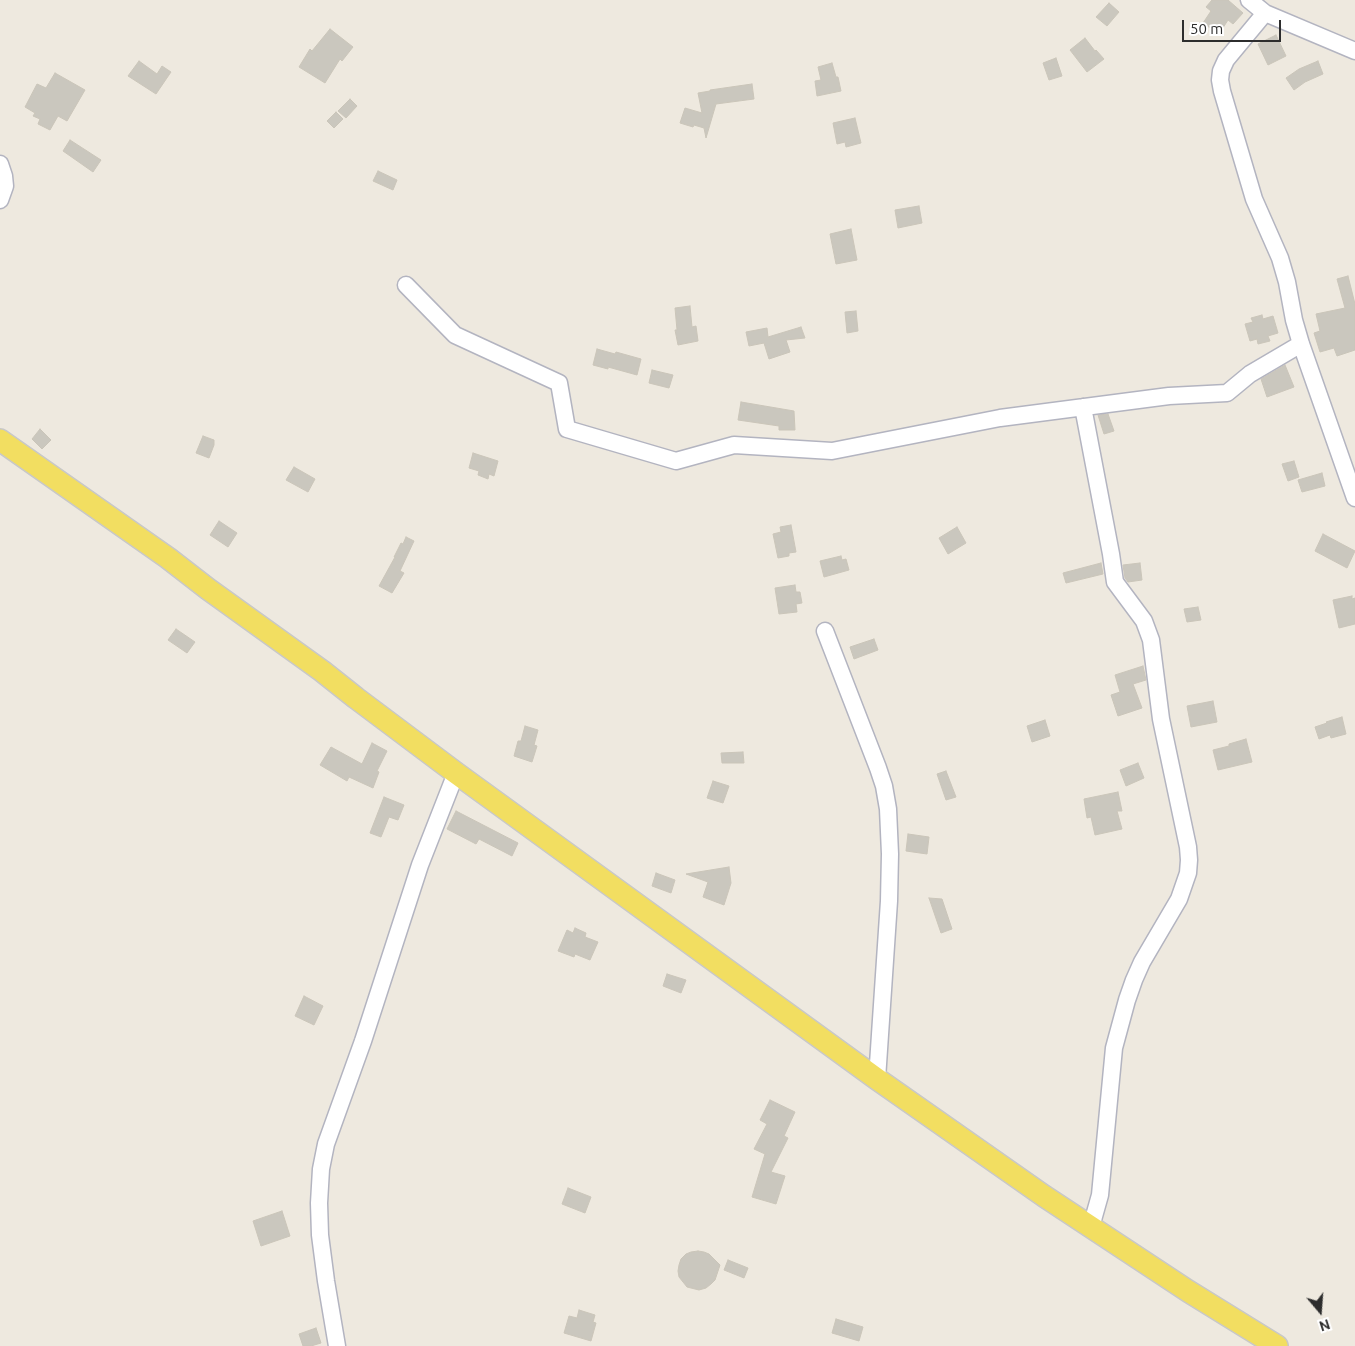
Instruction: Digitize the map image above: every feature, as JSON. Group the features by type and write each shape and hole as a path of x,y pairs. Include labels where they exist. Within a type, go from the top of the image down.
{"main road":[{"path":"0,440 168,558 322,671 456,774 877,1079 1044,1196 1188,1291 1277,1346"}],"street":[{"path":"1249,0 1265,13 1355,52"},
{"path":"1265,13 1226,60 1221,71 1222,91 1254,199 1280,258 1288,282 1294,320 1301,344 1355,498"},
{"path":"0,164 5,186 0,200"},
{"path":"406,285 456,335 559,383 567,429 676,461 734,445 832,451 1000,418 1169,396 1227,393 1250,374 1301,344"},
{"path":"1083,407 1115,582 1144,621 1151,640 1161,719 1188,846 1189,860 1188,873 1180,899 1142,962 1126,1000 1114,1048 1100,1195 1091,1227"},
{"path":"825,631 878,768 884,786 888,809 890,901 877,1079"},
{"path":"337,1346 320,1235 321,1169 326,1144 363,1041 420,865 456,774"}],"building":[{"path":"1212,0 1228,0 1243,13 1233,24 1228,20 1219,34 1203,23 1211,11 1206,7"},
{"path":"1109,3 1119,12 1107,26 1096,17"},
{"path":"330,29 353,47 342,61 340,59 325,83 299,67 310,49 312,51"},
{"path":"1276,35 1286,56 1268,65 1258,44"},
{"path":"1085,38 1104,59 1087,72 1070,50"},
{"path":"1056,58 1062,76 1049,80 1043,63"},
{"path":"139,61 157,74 162,66 171,72 156,94 128,76"},
{"path":"1318,61 1323,74 1305,82 1294,90 1286,78 1299,69"},
{"path":"832,63 841,91 817,96 815,81 821,80 818,67"},
{"path":"55,73 85,90 67,121 58,116 50,130 38,124 40,119 33,116 35,113 25,107 37,84 46,88"},
{"path":"752,84 754,99 716,104 706,138 704,128 680,123 685,108 702,113 698,93"},
{"path":"350,99 357,106 346,118 338,111"},
{"path":"336,112 343,119 334,128 327,121"},
{"path":"855,118 861,143 846,147 845,142 837,144 833,123"},
{"path":"70,140 101,160 93,172 63,151"},
{"path":"378,171 397,180 393,190 373,181"},
{"path":"919,206 922,223 898,228 895,210"},
{"path":"851,229 857,260 836,264 830,234"},
{"path":"1348,276 1355,304 1355,350 1337,356 1334,348 1320,352 1314,333 1320,331 1316,314 1345,308 1337,279"},
{"path":"690,306 692,327 696,326 698,341 678,345 675,330 677,330 675,308"},
{"path":"856,311 858,331 847,333 845,312"},
{"path":"1262,315 1263,319 1273,316 1278,333 1268,336 1270,341 1258,344 1257,339 1250,341 1245,324 1253,322 1251,318"},
{"path":"801,327 805,338 786,340 790,352 769,359 764,343 749,346 746,332 767,328 768,337"},
{"path":"597,349 641,359 637,375 593,365"},
{"path":"1285,365 1294,387 1267,397 1261,379"},
{"path":"652,370 673,375 669,388 649,383"},
{"path":"741,402 794,411 795,430 779,430 779,426 738,420"},
{"path":"1108,414 1114,431 1104,434 1098,415"},
{"path":"40,429 51,440 42,449 32,439"},
{"path":"203,436 214,440 209,458 196,453"},
{"path":"473,453 498,461 494,476 489,474 488,479 478,475 479,471 469,468"},
{"path":"1294,461 1299,477 1288,481 1282,464"},
{"path":"294,467 315,479 308,492 286,480"},
{"path":"1322,473 1325,486 1302,492 1298,480"},
{"path":"219,521 237,533 228,547 210,535"},
{"path":"791,525 796,552 789,553 789,556 778,558 773,534 781,532 780,527"},
{"path":"957,527 966,543 948,554 939,538"},
{"path":"1323,534 1355,551 1347,568 1315,551"},
{"path":"406,537 414,541 400,571 404,573 392,593 379,586"},
{"path":"841,556 842,560 846,559 849,570 824,577 820,561"},
{"path":"1101,563 1103,574 1066,583 1063,573"},
{"path":"1140,563 1142,580 1128,582 1125,578 1123,565"},
{"path":"795,585 796,592 800,592 802,603 796,604 797,612 779,614 775,588"},
{"path":"1352,596 1352,599 1355,598 1355,624 1339,628 1333,600"},
{"path":"1198,607 1201,620 1187,622 1184,609"},
{"path":"176,629 195,642 187,653 168,640"},
{"path":"874,639 878,650 854,659 850,647"},
{"path":"1143,666 1146,680 1133,684 1142,708 1118,716 1111,695 1120,692 1115,675"},
{"path":"1213,701 1217,722 1191,727 1187,706"},
{"path":"1342,717 1346,734 1331,738 1330,735 1319,739 1315,727"},
{"path":"1045,720 1050,736 1032,742 1027,726"},
{"path":"525,726 538,730 534,745 537,746 532,762 514,756"},
{"path":"1246,739 1252,762 1218,770 1213,750"},
{"path":"372,743 387,751 377,771 379,772 373,788 349,777 347,781 320,765 331,747 362,764"},
{"path":"743,752 744,763 722,763 721,753"},
{"path":"1138,763 1144,778 1126,786 1120,770"},
{"path":"946,771 956,797 946,800 937,774"},
{"path":"713,781 729,786 723,803 707,798"},
{"path":"1118,792 1122,811 1117,811 1122,829 1095,835 1091,817 1087,818 1084,799"},
{"path":"384,797 404,805 398,820 389,817 381,837 370,833"},
{"path":"456,811 518,843 512,856 479,839 476,844 447,829"},
{"path":"908,834 929,837 927,854 906,851"},
{"path":"729,867 731,883 724,905 703,897 708,882 686,874"},
{"path":"656,873 675,880 671,893 652,886"},
{"path":"929,898 942,899 952,929 941,933"},
{"path":"575,928 586,933 585,937 598,942 590,960 575,954 574,957 558,951 567,930 573,933"},
{"path":"667,974 686,980 681,993 663,986"},
{"path":"304,996 323,1006 314,1025 295,1016"},
{"path":"770,1100 795,1112 784,1136 788,1138 771,1172 785,1176 776,1204 752,1197 765,1154 754,1149 767,1124 760,1120"},
{"path":"568,1188 591,1197 585,1213 562,1204"},
{"path":"282,1211 290,1236 261,1246 253,1221"},
{"path":"698,1251 709,1254 720,1265 715,1280 706,1288 699,1290 687,1287 679,1277 678,1271 681,1259 686,1254"},
{"path":"728,1260 748,1268 744,1278 724,1270"},
{"path":"579,1310 595,1315 593,1322 596,1323 591,1341 564,1333 569,1316 577,1318"},
{"path":"836,1319 863,1327 859,1341 832,1333"},
{"path":"316,1328 321,1343 303,1346 299,1334"}]}
